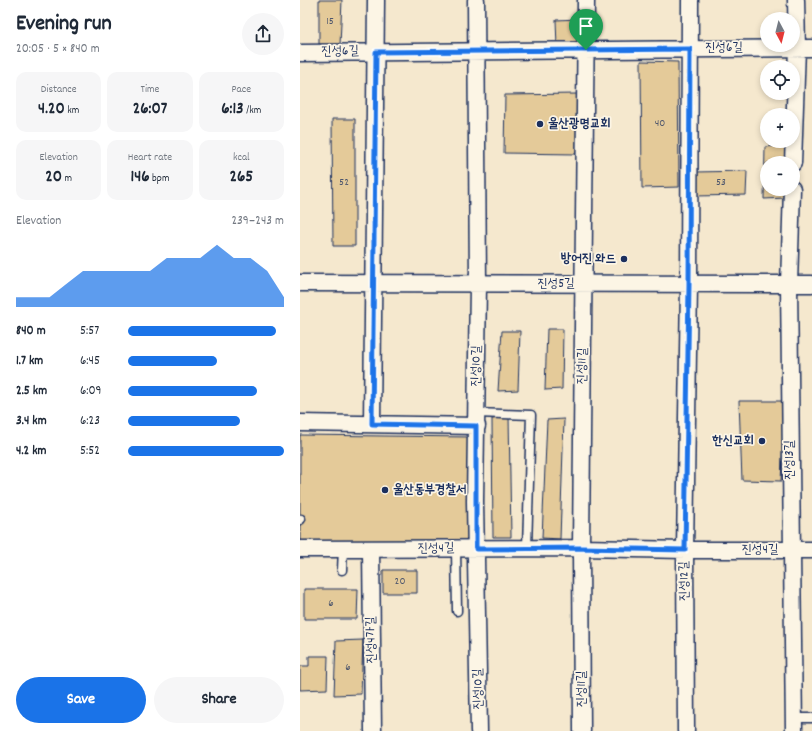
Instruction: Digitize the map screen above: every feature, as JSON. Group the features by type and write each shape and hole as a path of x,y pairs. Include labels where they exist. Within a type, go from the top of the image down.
{"street":[{"path":"372,424 375,285 376,0"},
{"name":"진성10길","path":"476,0 478,284 476,549 479,731"},
{"name":"진성11길","path":"582,731 581,548 586,0"},
{"name":"진성12길","path":"686,731 685,550 689,285 690,0"},
{"path":"794,156 804,48 796,0"},
{"name":"진성6길","path":"300,53 804,48"},
{"name":"진성13길","path":"792,196 789,284 794,724"},
{"name":"진성5길","path":"300,283 375,285 812,284"},
{"path":"300,423 372,424 477,420"},
{"name":"진성4길","path":"300,549 370,550 581,548 812,550"},
{"name":"진성4가길","path":"370,550 373,731"}],"lane":[{"path":"477,420 531,415 527,548"},
{"path":"456,549 457,611"},
{"path":"342,570 343,550"},
{"path":"794,724 812,718"}],"building":[{"path":"319,0 342,0 340,45 319,44"},
{"path":"579,19 579,39 572,46 557,47 556,20"},
{"path":"641,61 678,62 679,187 642,188"},
{"name":"울산광명교회","path":"577,94 576,154 504,153 505,95"},
{"path":"332,119 355,119 355,246 333,246"},
{"path":"765,148 787,148 786,156 765,156"},
{"path":"747,171 746,195 695,196 696,172"},
{"path":"764,196 785,196 785,198 764,199"},
{"path":"547,329 563,329 562,389 545,390"},
{"path":"502,331 520,331 518,390 498,391"},
{"name":"한신교회","path":"739,401 785,401 781,481 742,480"},
{"path":"509,417 511,537 493,537 492,419"},
{"path":"564,419 560,539 542,538 547,420"},
{"name":"울산동부경찰서","path":"300,435 471,437 469,543 300,543"},
{"path":"383,570 417,570 417,593 383,593"},
{"path":"304,589 358,589 357,619 304,619"},
{"path":"363,640 361,694 334,695 336,641"},
{"path":"309,656 328,656 327,689 300,690 300,666 309,666"}],"place":[{"name":"울산광명교회","path":"540,124"},
{"name":"방어진 와드","path":"624,259"},
{"name":"한신교회","path":"762,441"},
{"name":"울산동부경찰서","path":"385,490"}],"route":[{"path":"690,49 689,285 685,550 581,548 476,549 476,426 372,424 375,285 376,52 586,50 690,49"}]}
